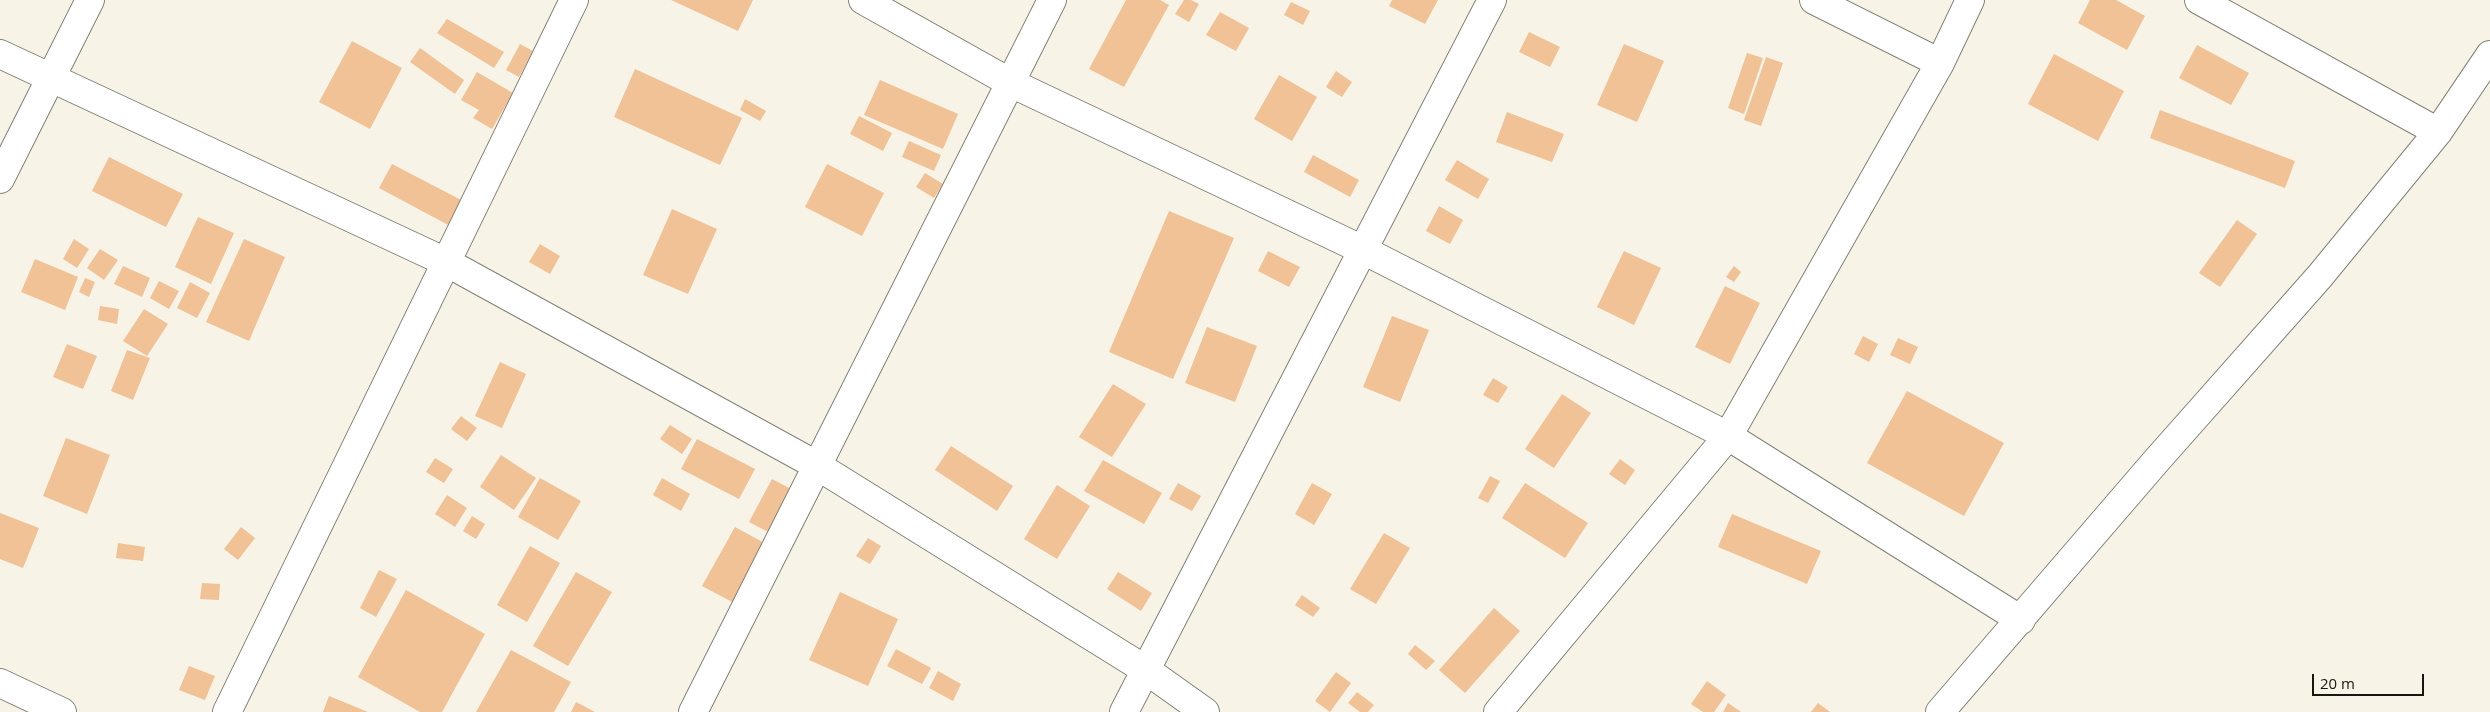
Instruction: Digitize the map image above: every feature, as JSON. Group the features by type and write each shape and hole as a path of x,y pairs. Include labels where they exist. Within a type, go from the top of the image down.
{"street":[{"path":"0,179 90,0"},
{"path":"227,712 574,0"},
{"path":"863,0 1011,83 1363,250 1728,436 2021,620"},
{"path":"693,712 1052,0"},
{"path":"1124,712 1492,0"},
{"path":"1814,0 1940,63"},
{"path":"1498,712 1728,436 1940,63 1970,0"},
{"path":"2199,0 2438,132"},
{"path":"0,54 446,262 816,465 1146,670 1205,712"},
{"path":"1940,712 2157,460 2320,276 2438,132 2490,55"},
{"path":"0,683 62,712"}],"building":[{"path":"671,0 753,0 738,31"},
{"path":"1126,0 1160,0 1169,5 1124,87 1089,69"},
{"path":"1184,0 1191,0 1199,4 1189,22 1175,14"},
{"path":"1392,0 1438,0 1425,24 1389,6"},
{"path":"2090,0 2116,0 2145,16 2127,50 2078,23"},
{"path":"1291,2 1310,11 1303,25 1284,15"},
{"path":"1220,12 1249,28 1236,51 1206,35"},
{"path":"447,19 504,52 494,68 437,33"},
{"path":"1529,32 1560,47 1550,67 1519,52"},
{"path":"352,41 402,68 370,129 319,102"},
{"path":"520,44 533,51 519,77 506,70"},
{"path":"1624,44 1664,61 1637,122 1597,105"},
{"path":"2197,45 2249,73 2231,105 2179,78"},
{"path":"420,48 464,80 455,94 410,62"},
{"path":"1747,53 1763,58 1744,114 1728,108"},
{"path":"2054,54 2124,91 2098,141 2028,104"},
{"path":"1766,57 1783,63 1761,126 1744,120"},
{"path":"635,69 742,118 720,165 614,117"},
{"path":"1336,71 1352,82 1342,97 1326,87"},
{"path":"477,72 513,93 492,129 473,118 479,110 461,100"},
{"path":"1279,75 1317,97 1292,141 1254,119"},
{"path":"880,80 958,114 943,149 864,115"},
{"path":"745,99 766,111 760,121 740,110"},
{"path":"2160,110 2295,161 2285,188 2150,138"},
{"path":"1507,112 1564,134 1552,162 1496,142"},
{"path":"859,116 892,133 883,151 850,134"},
{"path":"909,141 941,155 934,171 902,157"},
{"path":"1313,155 1359,180 1350,197 1304,172"},
{"path":"109,157 183,194 166,227 92,191"},
{"path":"1457,160 1489,179 1478,199 1445,180"},
{"path":"392,164 465,202 452,227 379,188"},
{"path":"827,164 884,193 862,236 805,207"},
{"path":"925,173 943,184 934,198 916,187"},
{"path":"1439,206 1463,220 1450,244 1426,231"},
{"path":"672,209 717,229 688,294 643,275"},
{"path":"1169,211 1234,238 1173,379 1109,352"},
{"path":"198,217 234,233 211,284 175,267"},
{"path":"2237,220 2257,234 2220,287 2199,273"},
{"path":"74,239 89,249 77,268 63,259"},
{"path":"244,239 285,257 249,341 206,322"},
{"path":"540,244 560,256 550,274 529,262"},
{"path":"100,249 118,260 104,280 87,268"},
{"path":"1268,251 1300,267 1289,287 1258,271"},
{"path":"1624,251 1661,268 1634,325 1597,307"},
{"path":"35,259 78,277 65,310 21,292"},
{"path":"123,266 150,278 142,297 114,284"},
{"path":"1734,266 1741,272 1734,282 1726,277"},
{"path":"85,278 95,282 89,297 79,292"},
{"path":"159,281 179,291 169,309 150,298"},
{"path":"190,282 210,293 197,318 177,308"},
{"path":"1725,286 1760,303 1730,364 1695,347"},
{"path":"100,306 119,309 117,324 98,320"},
{"path":"144,309 168,324 147,356 123,341"},
{"path":"1392,316 1429,330 1400,402 1363,387"},
{"path":"1207,327 1257,346 1235,402 1185,383"},
{"path":"1863,336 1878,344 1869,362 1854,354"},
{"path":"1898,338 1918,347 1910,364 1890,355"},
{"path":"67,344 97,356 83,389 53,377"},
{"path":"127,350 150,358 133,400 111,391"},
{"path":"500,362 526,374 502,428 475,416"},
{"path":"1493,378 1508,387 1498,403 1483,395"},
{"path":"1113,384 1146,404 1112,457 1079,437"},
{"path":"1907,391 2004,443 1964,516 1867,463"},
{"path":"1562,394 1591,413 1554,468 1525,449"},
{"path":"461,416 477,428 467,441 451,429"},
{"path":"670,425 692,439 682,454 660,439"},
{"path":"66,438 110,455 87,514 43,496"},
{"path":"697,439 755,469 739,499 681,469"},
{"path":"951,446 1013,486 997,511 935,470"},
{"path":"501,455 536,478 514,510 480,487"},
{"path":"435,458 453,469 444,483 426,472"},
{"path":"1620,459 1635,470 1625,485 1609,474"},
{"path":"1103,460 1162,493 1144,524 1084,491"},
{"path":"1490,476 1500,481 1488,503 1478,498"},
{"path":"540,478 581,501 558,540 518,517"},
{"path":"662,478 690,494 681,511 653,495"},
{"path":"772,479 795,491 772,534 749,522"},
{"path":"1178,483 1201,496 1192,511 1169,499"},
{"path":"1312,483 1332,494 1314,525 1295,514"},
{"path":"1525,483 1588,523 1565,558 1502,518"},
{"path":"1057,485 1090,506 1057,559 1024,539"},
{"path":"447,495 467,508 455,527 435,514"},
{"path":"0,513 39,528 23,568 0,559"},
{"path":"1732,514 1821,551 1807,584 1718,547"},
{"path":"472,516 485,524 476,539 463,531"},
{"path":"241,527 255,538 238,560 224,549"},
{"path":"735,527 768,545 736,604 702,586"},
{"path":"1384,533 1410,548 1376,604 1350,589"},
{"path":"868,538 881,546 870,564 856,556"},
{"path":"118,543 145,547 143,561 116,558"},
{"path":"530,546 560,563 527,622 497,605"},
{"path":"379,570 397,579 376,617 360,608"},
{"path":"576,572 612,592 568,666 533,646"},
{"path":"1118,572 1152,593 1141,611 1107,589"},
{"path":"202,583 220,584 219,600 200,599"},
{"path":"406,590 485,634 442,712 420,712 358,677"},
{"path":"840,592 898,619 868,686 809,660"},
{"path":"1302,595 1320,608 1313,617 1295,605"},
{"path":"1494,608 1520,631 1465,693 1439,670"},
{"path":"1415,645 1435,661 1426,670 1408,654"},
{"path":"896,649 931,668 922,684 887,666"},
{"path":"511,650 571,682 554,712 476,712"},
{"path":"189,666 215,676 205,700 179,690"},
{"path":"938,671 961,684 953,701 929,688"},
{"path":"1336,672 1351,683 1330,712 1315,701"},
{"path":"1707,681 1726,695 1714,712 1703,712 1691,704"},
{"path":"1357,692 1374,705 1368,712 1360,712 1348,703"},
{"path":"329,696 368,712 323,712"},
{"path":"576,702 595,712 571,712"},
{"path":"1728,703 1741,712 1723,712"},
{"path":"1818,703 1830,712 1811,712"}]}
